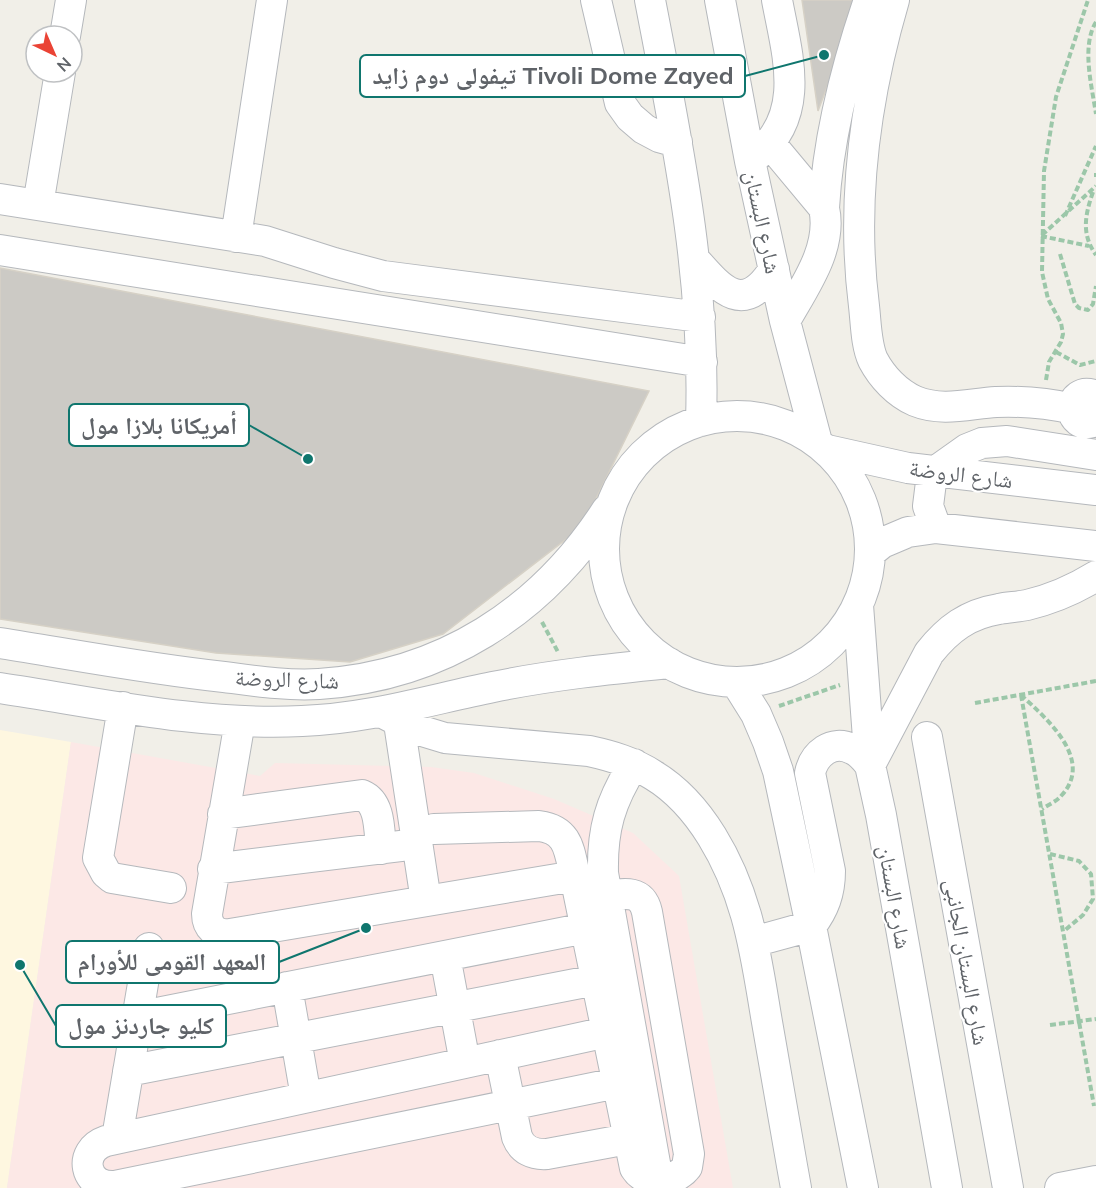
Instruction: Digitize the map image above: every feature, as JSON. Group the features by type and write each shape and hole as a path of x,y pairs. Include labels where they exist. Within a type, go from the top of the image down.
{"street":[{"path":"67,24 71,0"},
{"path":"236,237 272,0"},
{"path":"596,0 620,103 630,117 644,129 659,137 677,142"},
{"path":"650,0 677,142 695,260 702,362 701,421"},
{"name":"شارع البستان","path":"720,0 760,151 774,269 785,321 822,446"},
{"path":"777,0 790,70 790,86 784,115 760,151 824,208"},
{"path":"785,321 821,252 827,221 824,208 834,124 868,0"},
{"path":"894,0 873,84 861,169 860,254 864,307 872,358 883,376 897,390 914,400 933,406 953,408 1015,402 1085,410 1089,451 1007,441 994,441 967,449 936,471 931,482 928,506 936,528"},
{"path":"38,205 58,84"},
{"path":"0,199 265,241 383,276 700,317"},
{"path":"0,250 702,362"},
{"path":"695,260 726,292 740,295 754,292 765,283 774,269"},
{"path":"731,417 762,418 781,423 822,446 842,467 855,486 864,507 871,552 858,605 847,624 833,641 799,667 758,681 714,681 694,675 649,650 620,612 610,591 605,567 604,543 607,520 615,497 633,467 659,442 679,430 701,421 731,417"},
{"name":"شارع الروضة","path":"822,446 881,464 1096,490"},
{"name":"شارع الروضة","path":"0,643 190,673 268,682 317,685 362,679 424,663 480,636 530,600 555,577 577,552 615,497"},
{"path":"871,552 882,543 908,532 936,528 1096,546"},
{"path":"753,942 811,926 824,907 830,884 830,871 810,773 812,764 818,755 835,746 845,746 854,750 870,765 929,653 942,636 958,623 977,614 1054,597 1096,576"},
{"name":"شارع البستان","path":"858,605 870,765 881,815 946,1188"},
{"name":"شارع الروضة","path":"0,688 186,717 240,722 304,722 390,717 494,687 570,674 669,663"},
{"path":"736,682 756,714 778,771 863,1188"},
{"path":"123,707 98,858 101,866 112,878 171,888"},
{"path":"390,717 428,734 445,738 589,751 612,756 654,775 690,807 709,834 736,886 753,942 796,1188"},
{"path":"390,717 426,837 426,901"},
{"path":"240,722 213,869 207,919 213,930 224,935 575,876"},
{"name":"شارع البستان الجانبى","path":"927,737 1008,1188"},
{"path":"606,896 632,893 643,901 648,912 690,1160 683,1173 676,1177 647,1179 638,1173 616,1083 603,850 605,827 612,805 633,764"},
{"path":"223,814 362,795 375,805 381,849"},
{"path":"213,869 381,849 426,837 548,827 563,837 568,844 586,928 609,979"},
{"path":"137,1017 586,928"},
{"path":"117,1138 149,948"},
{"path":"445,956 465,1063"},
{"path":"128,1071 609,979"},
{"path":"288,987 306,1097"},
{"path":"612,1020 658,1180"},
{"path":"612,1020 500,1055 117,1138 99,1143 88,1161 91,1175 101,1185 108,1187 616,1083"},
{"path":"500,1055 519,1142 523,1148 535,1154 547,1154 628,1139"},
{"path":"1060,1188 1096,1181"}],"path":[{"path":"1088,0 1052,111 1044,171 1041,236 1043,279 1048,299 1061,323 1063,334 1056,352 1080,365 1096,361"},
{"path":"1096,22 1090,39 1089,58 1089,74 1096,114"},
{"path":"1065,216 1096,146"},
{"path":"1041,236 1095,187"},
{"path":"1095,187 1085,216 1085,231 1096,255"},
{"path":"1041,236 1090,246"},
{"path":"1060,254 1075,304 1079,309 1088,310 1091,307 1096,286"},
{"path":"530,600 570,674"},
{"path":"756,714 864,677"},
{"path":"975,703 1096,681"},
{"path":"1021,695 1054,726 1070,753 1072,779 1061,797 1042,809"},
{"path":"1021,695 1094,1106"},
{"path":"1050,854 1079,861 1091,874 1094,899 1083,915 1063,932"},
{"path":"1050,1025 1096,1019"}],"shaded area":[{"path":"0,730 71,742 7,1188 0,1188"},
{"path":"71,742 260,776 275,763 431,767 474,773 554,799 633,833 679,876 733,1188 7,1188"}],"building":[{"path":"802,0 860,0 818,111"},
{"path":"0,268 649,391 582,527 443,634 350,662 216,653 0,619"}],"place":[{"name":"تيفولى دوم زايد Tivoli Dome Zayed","path":"824,55"},
{"name":"أمريكانا بلازا مول","path":"308,459"},
{"name":"المعهد القومى للأورام","path":"366,928"},
{"name":"كليو جاردنز مول","path":"20,965"}]}
